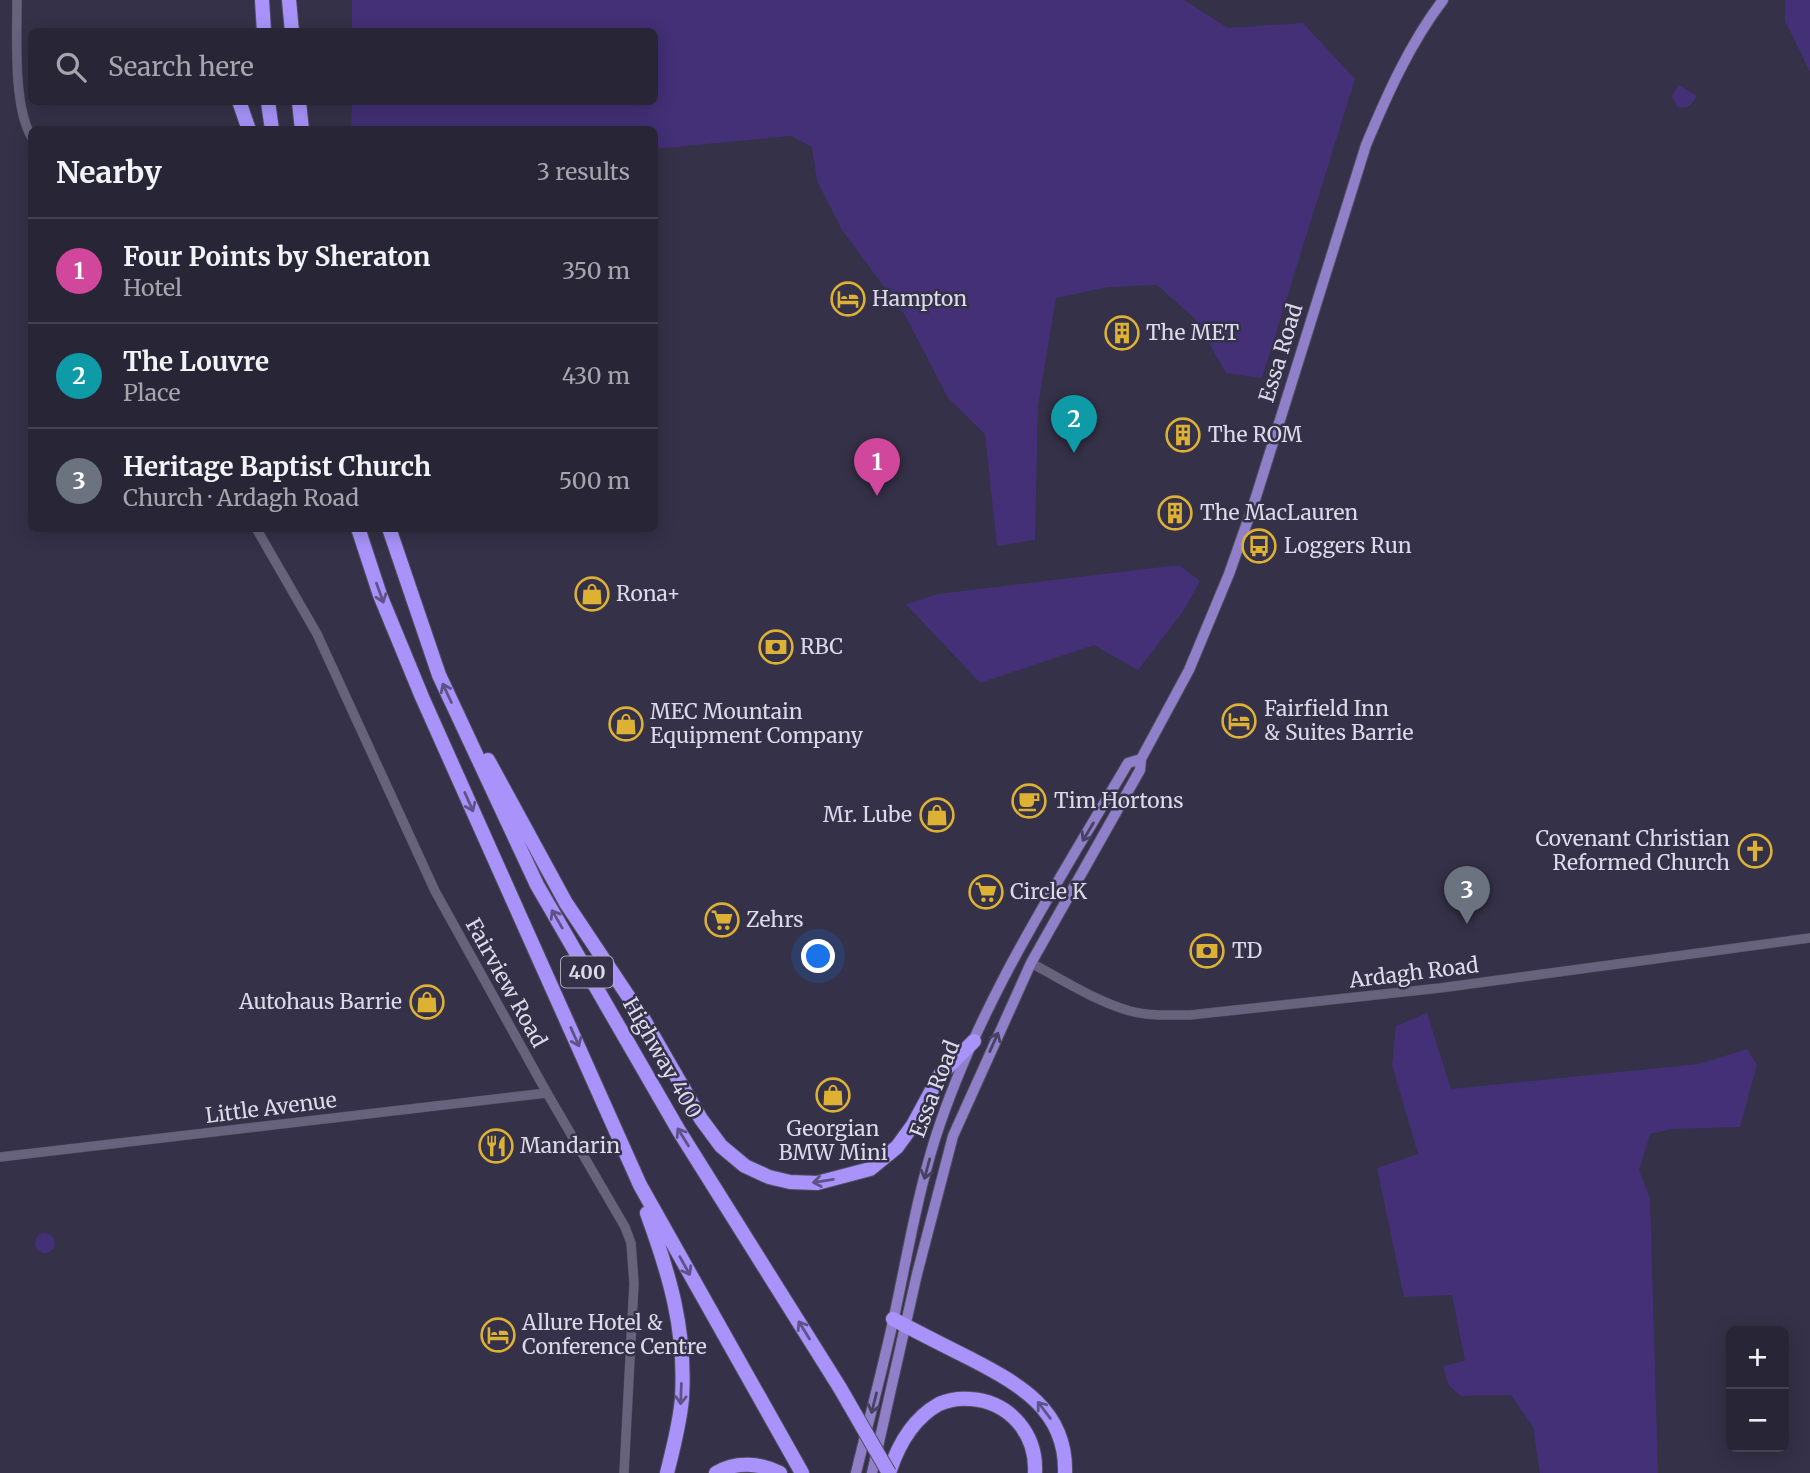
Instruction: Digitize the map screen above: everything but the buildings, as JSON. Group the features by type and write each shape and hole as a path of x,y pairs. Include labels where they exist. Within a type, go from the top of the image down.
{"highway":[{"path":"262,0 264,28"},
{"path":"289,0 292,28"},
{"path":"240,105 248,126"},
{"path":"268,105 271,126"},
{"path":"299,105 302,126"},
{"name":"400","path":"359,532 380,594 422,697 640,1185 802,1473"},
{"name":"Highway 400","path":"390,532 439,675 544,897 679,1131 840,1388 889,1473"},
{"path":"459,718 476,738 566,903 644,1020 701,1119 721,1146 745,1166 769,1177 817,1184 870,1169 897,1147 913,1125 940,1074 974,1041"},
{"path":"640,1185 670,1280 680,1328 682,1399 667,1473"},
{"path":"899,1322 1017,1384 1035,1398 1049,1415 1059,1437 1065,1473"},
{"path":"889,1473 901,1441 919,1418 941,1403 963,1398 998,1405 1015,1418 1029,1437 1035,1473"},
{"path":"716,1473 735,1466 753,1464 780,1473"}],"main road":[{"name":"Essa Road","path":"856,1473 953,1136 1031,964 1140,770 1141,759 1189,670 1229,574 1255,500 1366,145 1418,35 1443,0"},
{"name":"Essa Road","path":"872,1473 918,1203 935,1138 974,1041 1016,953 1128,763 1141,759"}],"street":[{"path":"17,0 18,78 28,132"},
{"name":"Fairview Road","path":"258,532 317,634 435,891 547,1093 615,1207 631,1243 634,1310 624,1473"},
{"name":"Ardagh Road","path":"1031,964 1103,1001 1130,1011 1159,1016 1189,1015 1440,988 1810,938"},
{"name":"Little Avenue","path":"0,1157 547,1093"}],"shaded area":[{"path":"352,0 1184,0 1228,28 1303,23 1355,79 1262,378 1226,373 1195,319 1157,285 1109,287 1056,298 1038,406 1035,540 997,546 985,434 948,398 905,315 842,230 817,181 812,147 791,136 658,149 658,126 351,126 352,105 658,105 658,28 352,28"},
{"path":"1785,0 1810,0 1810,72 1785,21"},
{"path":"1679,85 1697,96 1687,107 1677,107 1672,96"},
{"path":"1179,565 1200,581 1184,610 1138,670 1094,645 980,683 906,604 938,594"},
{"path":"1427,1013 1451,1089 1699,1064 1747,1049 1757,1065 1740,1127 1672,1129 1650,1134 1639,1170 1650,1199 1658,1473 1540,1473 1533,1427 1511,1395 1461,1396 1449,1386 1443,1366 1465,1361 1452,1295 1404,1297 1377,1168 1418,1154 1392,1065 1396,1026"},
{"path":"41,1233 49,1233 55,1243 49,1253 41,1253 35,1247 35,1239"}],"place":[{"name":"Hampton","path":"848,299"},
{"name":"The MET","path":"1122,333"},
{"name":"The ROM","path":"1183,435"},
{"name":"The Louvre","path":"1074,453"},
{"name":"Four Points by Sheraton","path":"877,496"},
{"name":"The MacLauren","path":"1175,513"},
{"name":"Loggers Run","path":"1259,546"},
{"name":"Rona+","path":"592,594"},
{"name":"RBC","path":"776,647"},
{"name":"Fairfield Inn & Suites Barrie","path":"1239,721"},
{"name":"MEC Mountain Equipment Company","path":"626,724"},
{"name":"Tim Hortons","path":"1029,801"},
{"name":"Mr. Lube","path":"937,815"},
{"name":"Covenant Christian Reformed Church","path":"1755,851"},
{"name":"Circle K","path":"986,892"},
{"name":"Zehrs","path":"722,920"},
{"name":"Heritage Baptist Church","path":"1467,924"},
{"name":"TD","path":"1207,951"},
{"name":"Autohaus Barrie","path":"427,1002"},
{"name":"Georgian BMW Mini","path":"833,1095"},
{"name":"Mandarin","path":"496,1146"},
{"name":"Allure Hotel & Conference Centre","path":"498,1335"}]}
